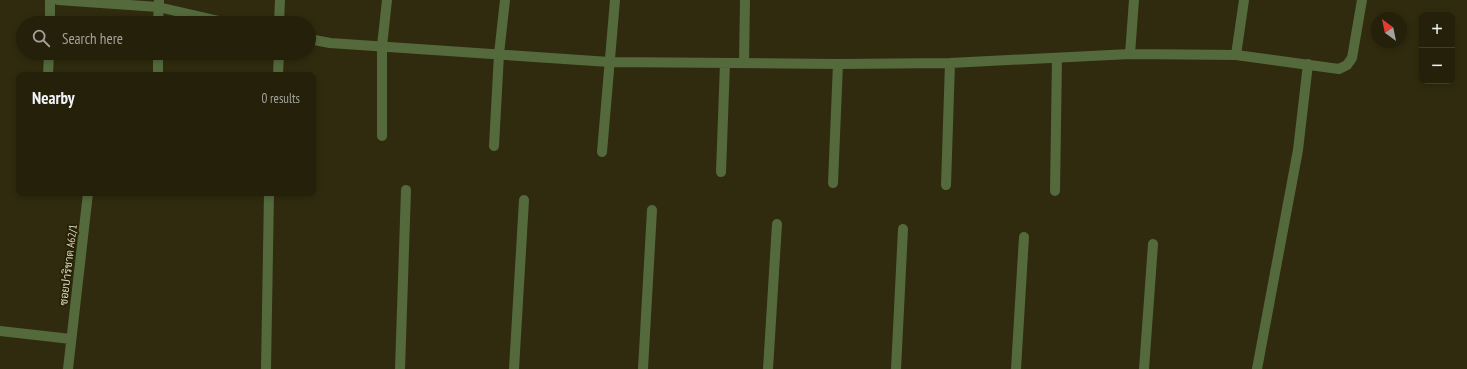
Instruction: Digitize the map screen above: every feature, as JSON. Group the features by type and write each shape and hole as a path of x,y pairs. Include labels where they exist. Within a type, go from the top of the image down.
{"street":[{"path":"50,0 50,16"},
{"path":"58,0 158,4 202,16"},
{"path":"279,16 280,0"},
{"path":"382,136 382,46 386,0"},
{"path":"494,146 499,54 504,0"},
{"path":"602,152 615,0"},
{"path":"744,63 745,0"},
{"path":"1130,54 1134,0"},
{"path":"1236,55 1244,0"},
{"path":"316,39 330,42 609,62 838,64 950,63 1130,54 1236,55 1339,69 1347,65 1352,58 1362,0"},
{"path":"158,4 158,16"},
{"path":"1055,191 1058,58"},
{"path":"48,72 49,60"},
{"path":"158,60 158,72"},
{"path":"278,60 278,72"},
{"path":"721,172 725,63"},
{"path":"946,185 950,63"},
{"path":"833,183 838,64"},
{"path":"1257,369 1298,150 1308,64"},
{"path":"400,369 406,190"},
{"name":"ซอยปาริชาต A62/1","path":"68,369 88,196"},
{"path":"266,369 270,196"},
{"path":"514,369 524,200"},
{"path":"643,369 652,210"},
{"path":"768,369 778,224"},
{"path":"896,369 903,229"},
{"path":"1016,369 1024,237"},
{"path":"1144,369 1153,244"},
{"path":"0,331 71,340"}]}
